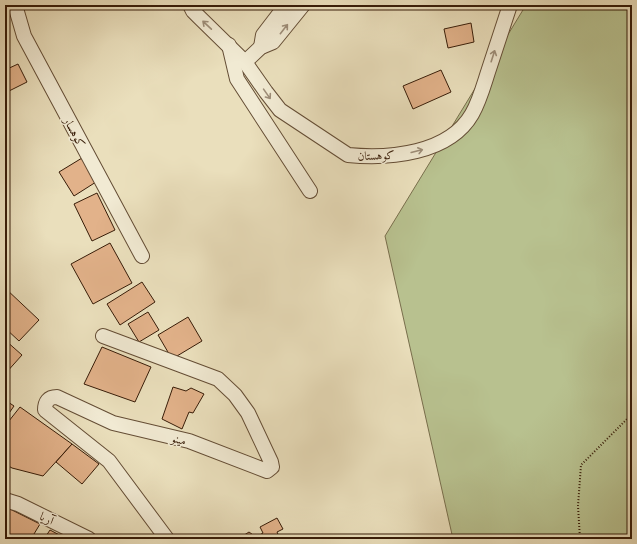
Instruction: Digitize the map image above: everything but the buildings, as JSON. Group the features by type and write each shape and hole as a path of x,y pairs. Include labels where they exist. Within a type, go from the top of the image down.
{"street":[{"name":"کوهسار","path":"15,5 24,36 142,256"},
{"name":"کوهستان","path":"190,5 193,11 245,62 280,110 348,155 395,155 419,151 444,141 458,131 472,114 481,96 510,5"},
{"path":"261,47 263,35 286,5"},
{"path":"245,62 261,47 273,42 303,5"},
{"path":"229,45 237,79 310,191"},
{"name":"مینو","path":"103,336 218,379 236,395 248,413 271,462 272,467 267,472 189,441 113,423 57,398 52,397 48,400 45,405 45,410 109,461 167,539"},
{"name":"آریا","path":"5,500 18,504 89,539"}],"path":[{"path":"580,539 578,506 582,465 632,414"}],"green space":[{"path":"526,5 632,5 632,539 453,539 385,236"}]}
